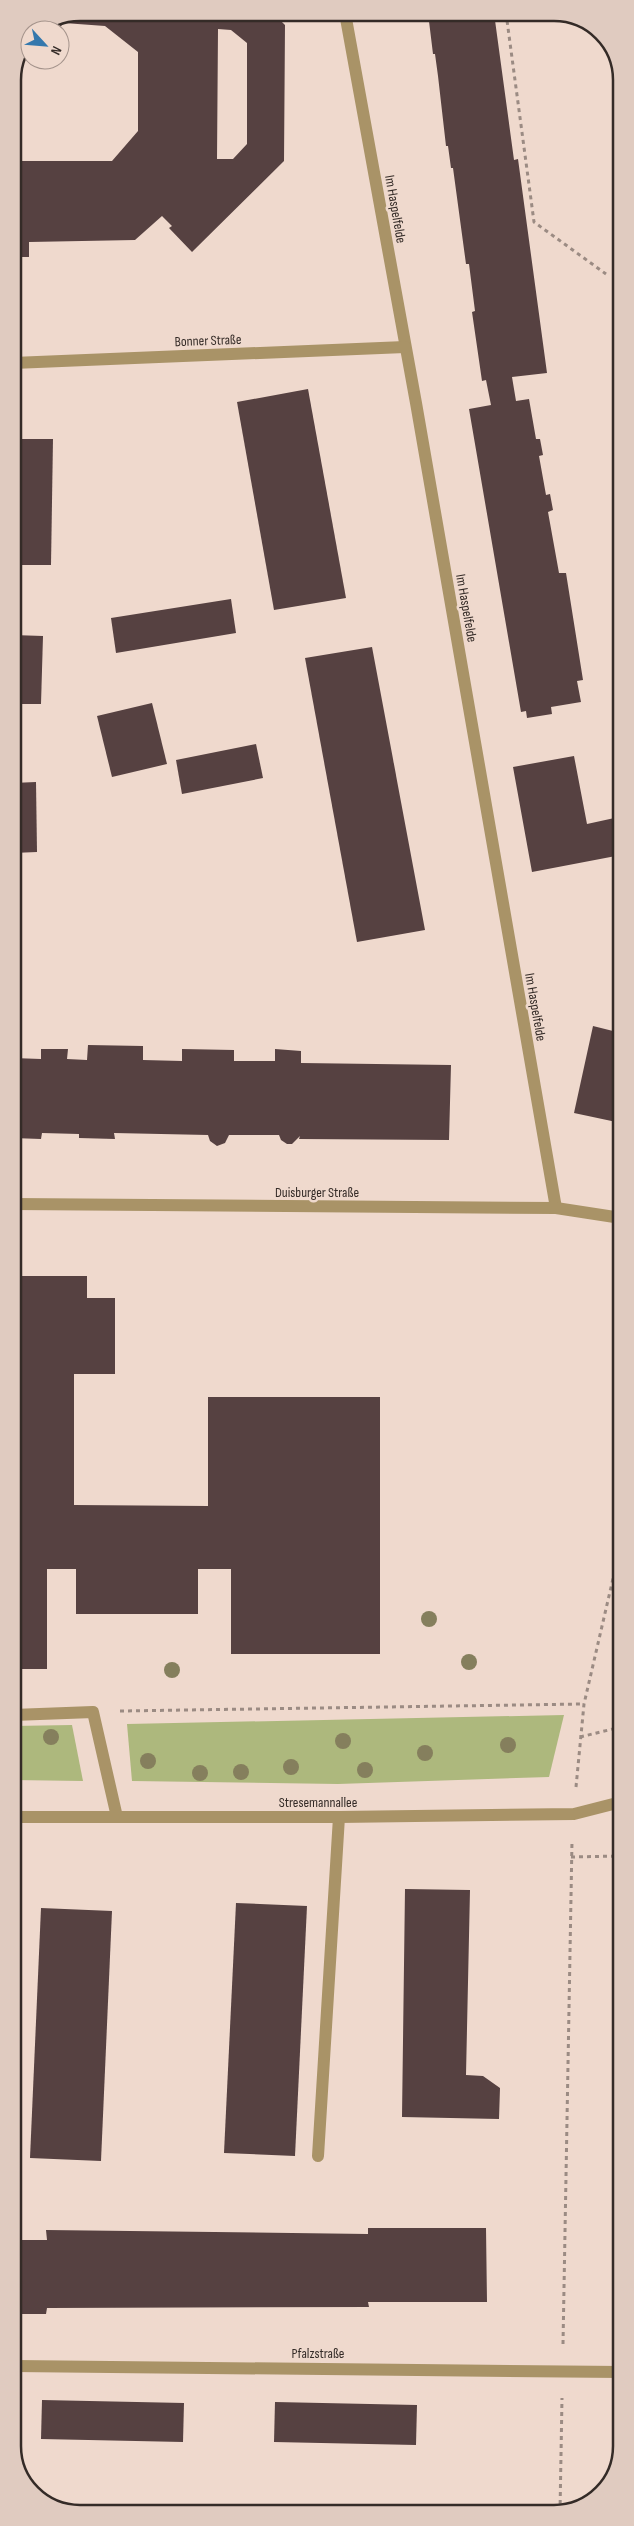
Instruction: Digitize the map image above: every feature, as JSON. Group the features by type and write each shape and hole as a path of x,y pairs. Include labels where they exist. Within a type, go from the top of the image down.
{"street":[{"name":"Im Haspelfelde","path":"346,21 406,348 556,1208"},
{"name":"Bonner Straße","path":"21,363 406,348"},
{"name":"Duisburger Straße","path":"21,1204 556,1208 613,1217"},
{"path":"21,1715 93,1712 117,1817"},
{"name":"Stresemannallee","path":"21,1817 339,1817 574,1814 613,1804"},
{"path":"318,2156 339,1817"},
{"name":"Pfalzstraße","path":"21,2366 613,2372"}],"path":[{"path":"507,21 534,222 606,274"},
{"path":"560,2504 571,1857 584,1704 613,1579"},
{"path":"93,1712 584,1704"},
{"path":"580,1737 613,1729"},
{"path":"571,1857 613,1856"}],"green space":[{"path":"564,1715 549,1777 338,1784 132,1781 127,1724"},
{"path":"72,1725 83,1781 21,1780 21,1726"}],"building":[{"path":"281,21 285,25 284,161 192,252 169,228 172,226 162,216 135,240 29,242 29,257 21,257 21,161 112,161 138,131 138,52 105,26 70,23 70,22","holes":["218,29 231,30 247,43 247,144 233,159 217,159"]},
{"path":"429,21 495,21 514,160 518,159 547,373 512,377 516,401 529,399 536,439 540,439 543,455 539,456 546,495 550,494 553,510 548,512 559,573 566,573 583,680 577,681 581,702 551,707 552,714 527,718 526,711 521,712 469,409 491,405 486,380 482,381 472,312 475,311 469,264 466,264 453,168 451,168 448,146 446,146 435,54 433,54"},
{"path":"308,389 346,598 274,610 237,402"},
{"path":"21,439 53,439 51,565 21,565"},
{"path":"231,599 236,633 116,653 111,618"},
{"path":"21,635 43,636 41,704 21,704"},
{"path":"372,647 425,930 357,942 305,658"},
{"path":"152,703 167,764 112,777 97,716"},
{"path":"256,744 263,778 182,794 176,760"},
{"path":"574,756 587,824 613,818 613,857 532,872 513,767"},
{"path":"36,782 37,852 21,853 21,783"},
{"path":"593,1026 613,1031 613,1121 574,1113"},
{"path":"88,1045 143,1046 143,1060 182,1061 182,1049 234,1050 234,1061 275,1061 275,1049 301,1051 301,1063 451,1065 449,1140 299,1139 300,1136 292,1144 287,1144 281,1140 279,1135 229,1135 225,1143 217,1146 210,1141 208,1135 114,1133 115,1139 79,1138 79,1134 42,1133 41,1139 21,1138 21,1058 41,1059 41,1049 68,1049 67,1059 87,1060"},
{"path":"21,1276 87,1276 87,1298 115,1298 115,1374 74,1374 74,1505 208,1506 208,1397 380,1397 380,1654 231,1654 231,1569 198,1569 198,1614 76,1614 76,1569 47,1569 47,1669 21,1669"},
{"path":"405,1889 470,1890 466,2075 483,2076 500,2088 499,2119 402,2117"},
{"path":"236,1903 307,1906 295,2156 224,2153"},
{"path":"41,1908 112,1911 101,2161 30,2158"},
{"path":"368,2228 486,2228 487,2302 368,2302 369,2307 47,2308 46,2314 21,2314 21,2240 47,2240 46,2230 368,2234"},
{"path":"42,2400 184,2403 183,2442 41,2439"},
{"path":"275,2402 417,2405 416,2445 274,2442"}]}
